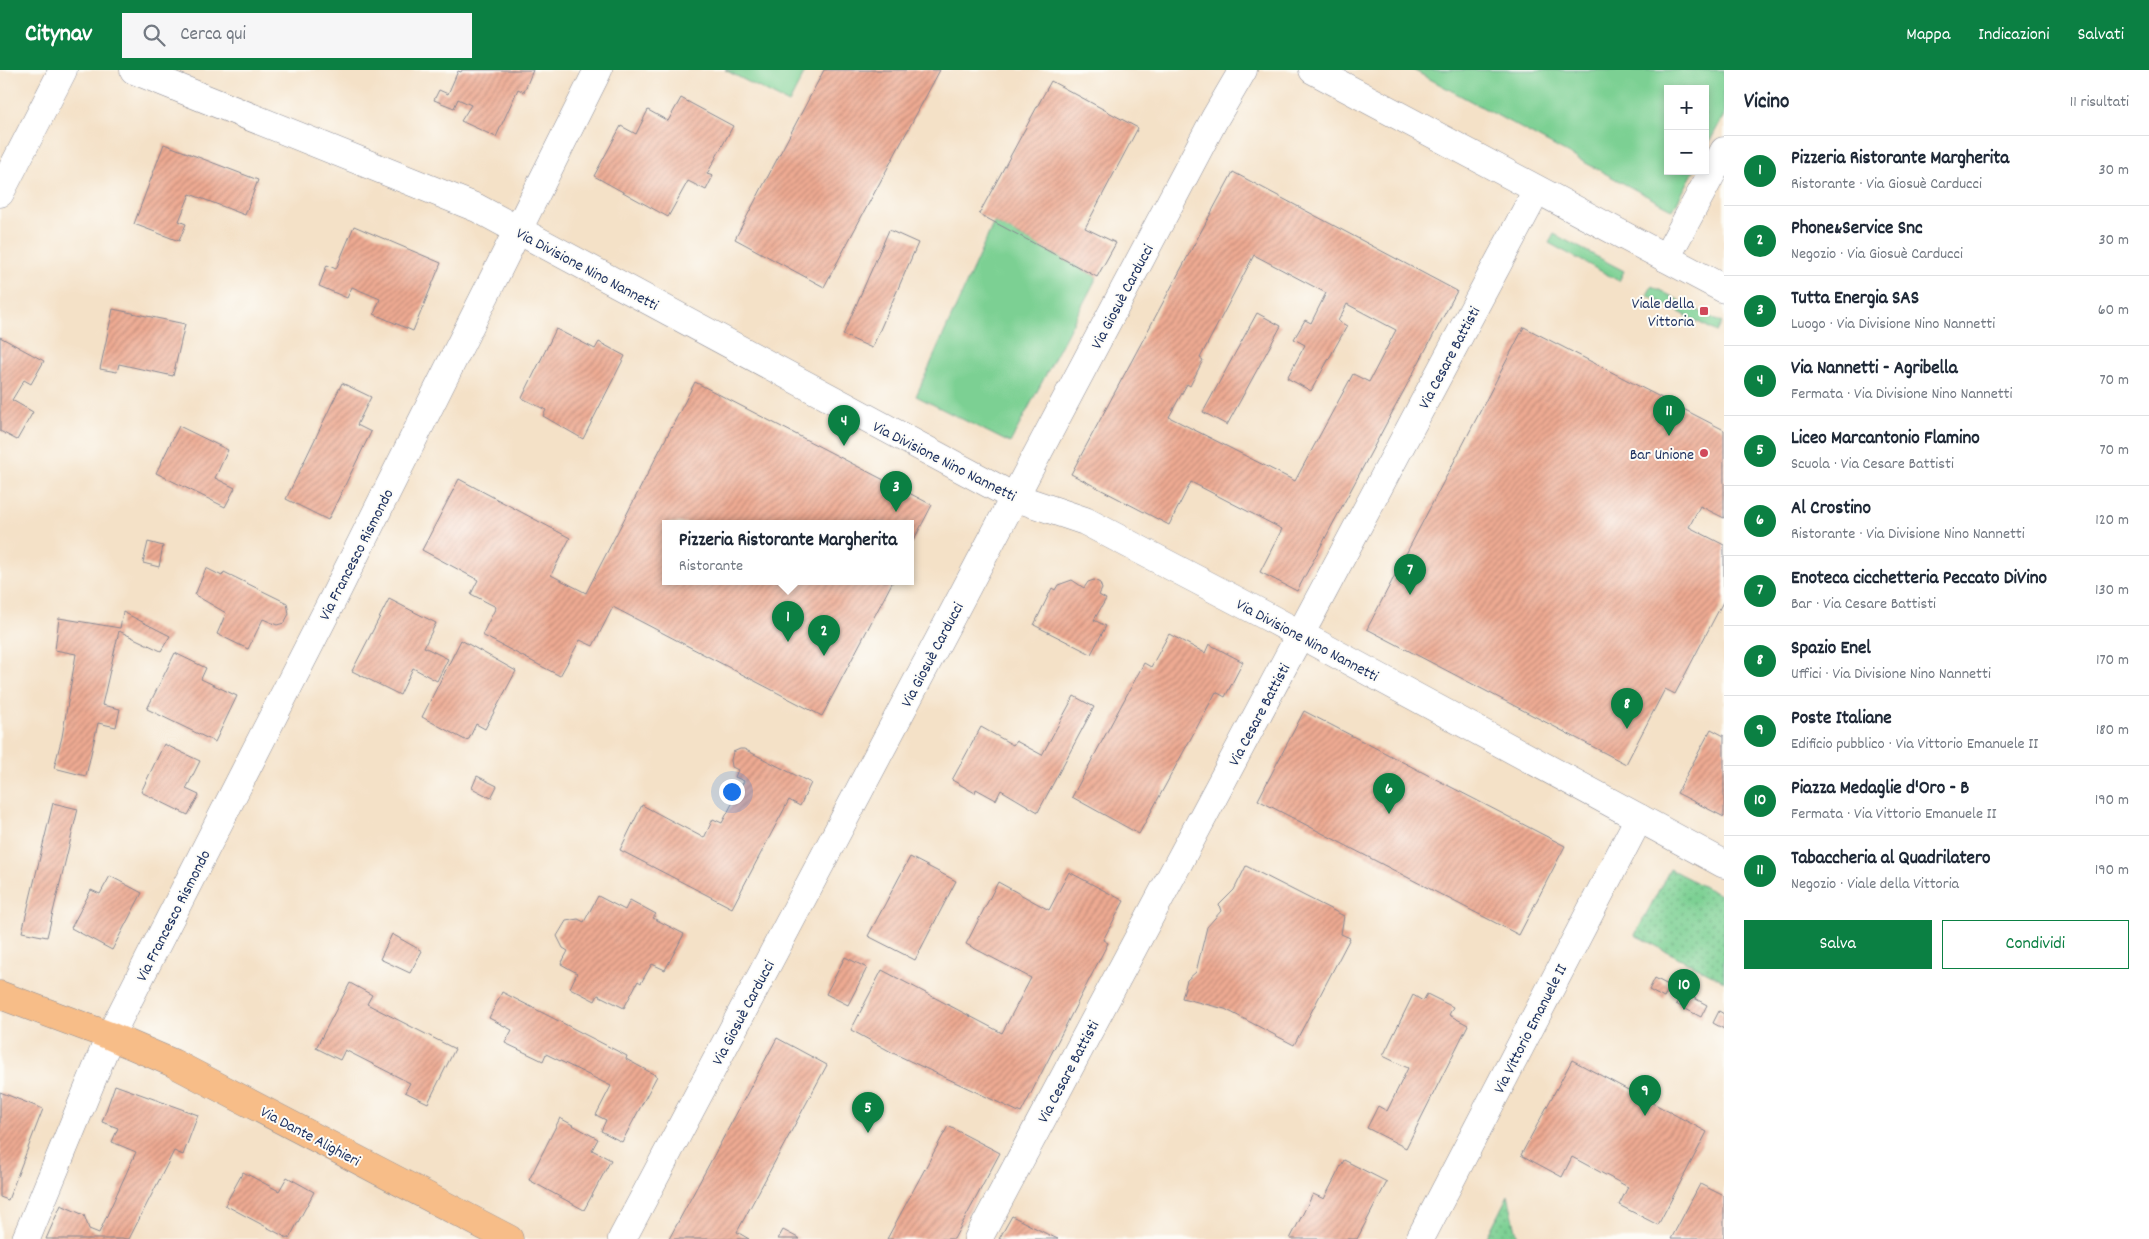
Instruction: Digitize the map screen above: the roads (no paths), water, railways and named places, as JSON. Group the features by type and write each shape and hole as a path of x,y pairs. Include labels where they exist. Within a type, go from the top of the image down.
{"main road":[{"name":"Via Dante Alighieri","path":"0,994 110,1036 173,1063 509,1239"}],"street":[{"path":"0,193 63,70"},
{"name":"Via Divisione Nino Nannetti","path":"134,70 477,208 1014,497 1085,521 1300,634 1724,864"},
{"name":"Via Francesco Rismondo","path":"110,1036 334,596 598,70"},
{"name":"Via Giosuè Carducci","path":"622,1239 1014,497 1243,70"},
{"path":"1313,70 1724,289"},
{"path":"1666,258 1724,151"},
{"name":"Via Cesare Battisti","path":"978,1239 1537,190"},
{"name":"Via Vittorio Emanuele II","path":"1420,1239 1639,818"},
{"path":"26,1239 110,1036"}],"place":[{"name":"Viale della Vittoria","path":"1704,311"},
{"name":"Tabaccheria al Quadrilatero","path":"1669,436"},
{"name":"Via Nannetti - Agribella","path":"844,446"},
{"name":"Bar Unione","path":"1704,453"},
{"name":"Tutta Energia SAS","path":"896,512"},
{"name":"Enoteca cicchetteria Peccato DiVino","path":"1410,595"},
{"name":"Pizzeria Ristorante Margherita","path":"788,642"},
{"name":"Phone&Service Snc","path":"824,656"},
{"name":"Spazio Enel","path":"1627,729"},
{"name":"Al Crostino","path":"1389,814"},
{"name":"Piazza Medaglie d'Oro - B","path":"1684,1010"},
{"name":"Poste Italiane","path":"1645,1116"},
{"name":"Liceo Marcantonio Flamino","path":"868,1133"}]}
